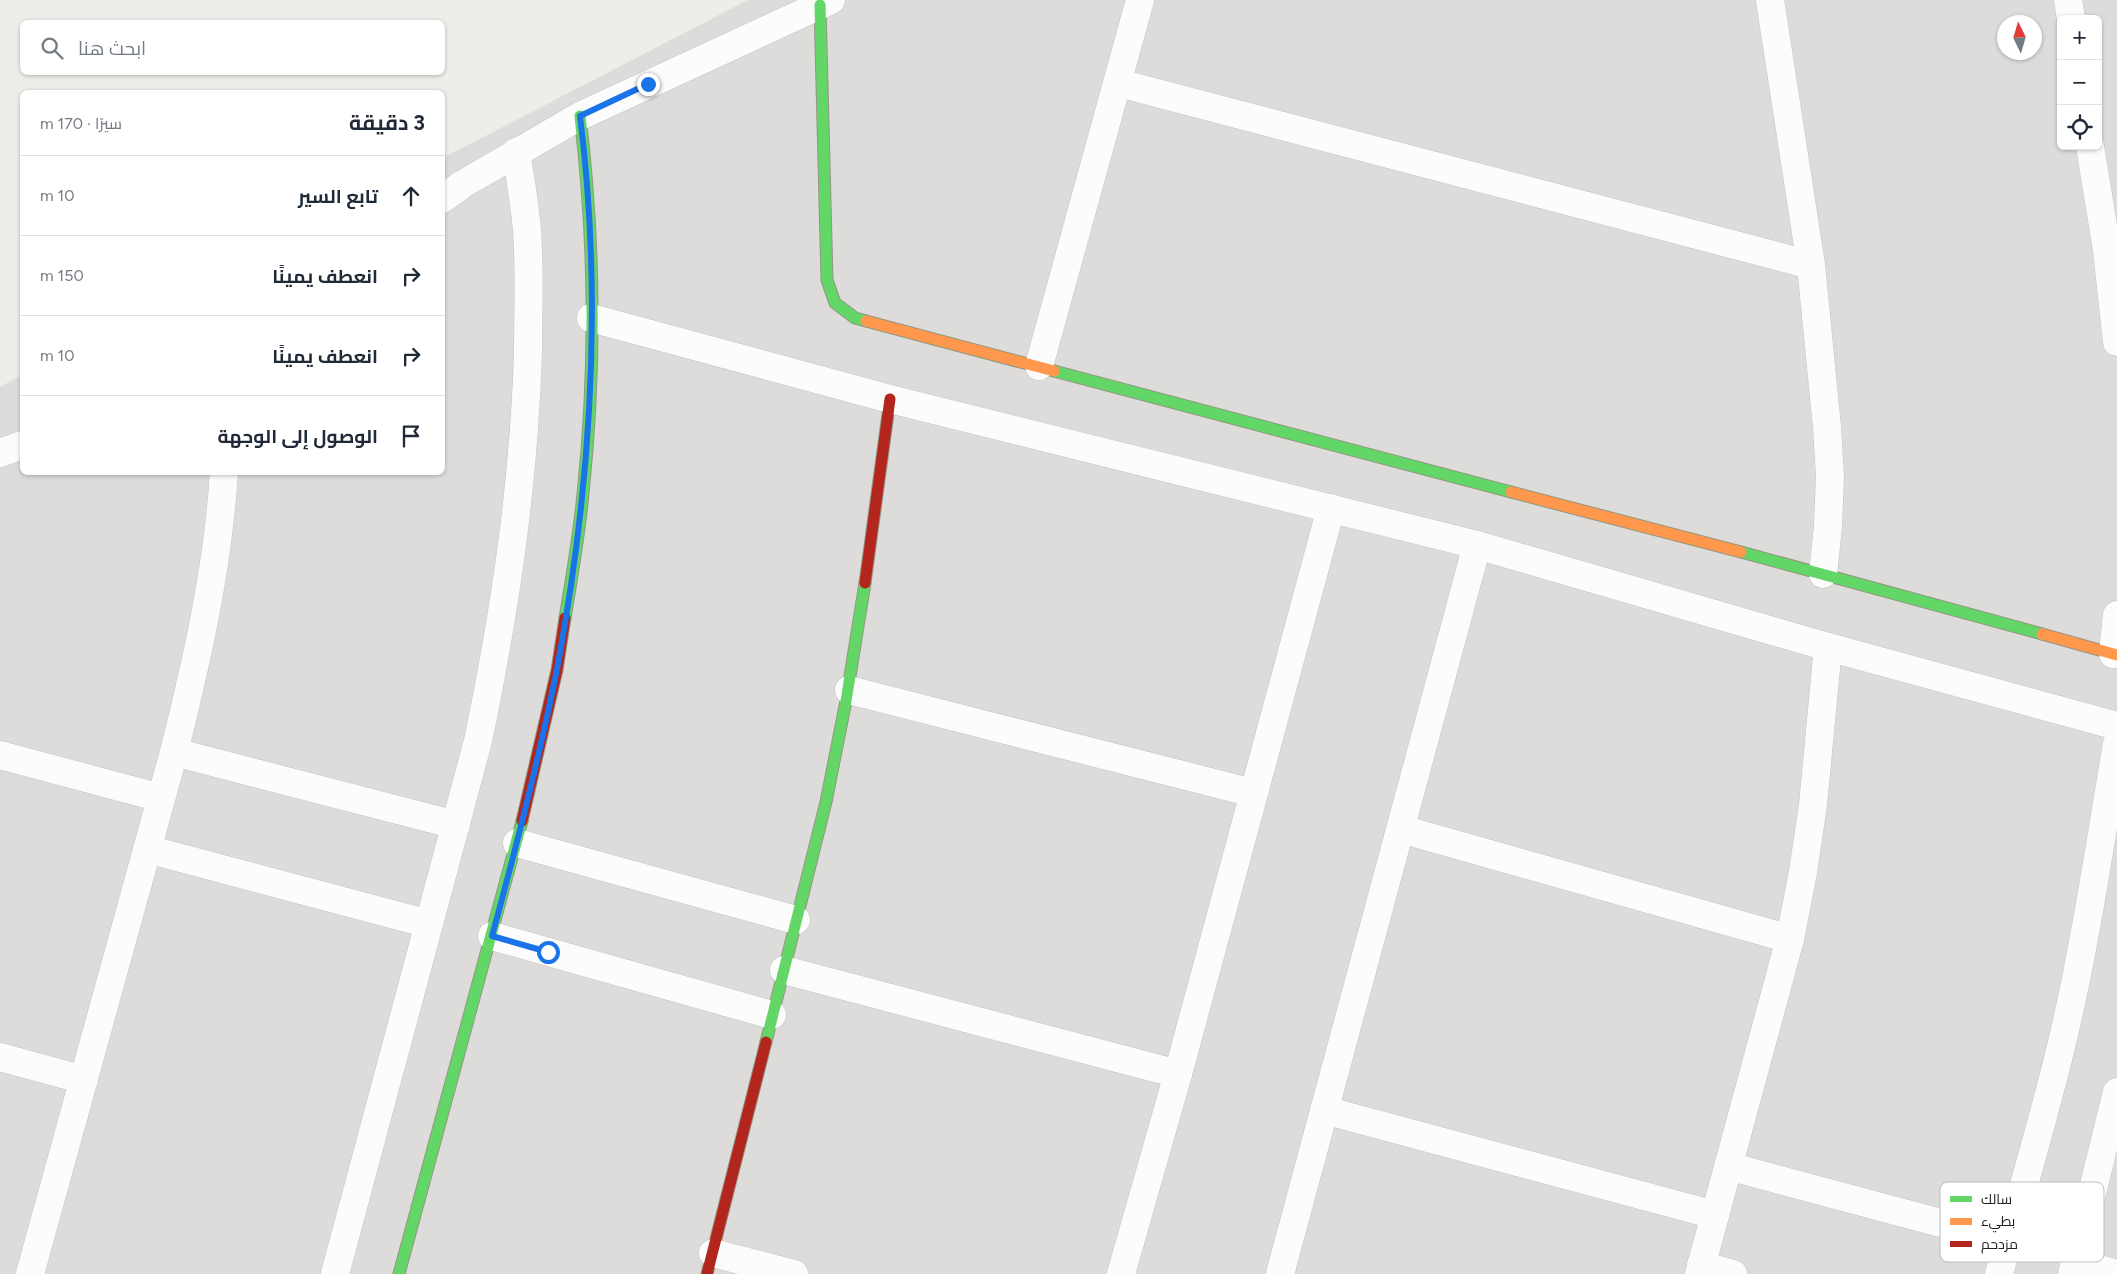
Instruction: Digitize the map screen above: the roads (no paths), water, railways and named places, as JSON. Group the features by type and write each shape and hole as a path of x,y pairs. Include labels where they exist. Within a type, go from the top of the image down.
{"street":[{"path":"1040,366 1119,83 1140,0"},
{"path":"1770,0 1811,266 1827,428 1830,476 1828,526 1823,574"},
{"path":"2068,0 2070,15"},
{"path":"445,197 516,152 580,116 826,2 827,280 835,303 855,318 1040,366 1365,455 1823,574 2115,655 2117,615"},
{"path":"1119,83 1811,266"},
{"path":"399,1274 517,843 556,670 571,582 583,495 590,407 592,267 590,216 580,116"},
{"path":"2091,150 2106,250 2117,342"},
{"path":"335,1274 478,741 496,655 510,570 520,483 526,396 529,269 527,230 516,152"},
{"path":"591,318 890,399 1477,544 1828,647 2117,726"},
{"path":"794,1274 710,1263 826,802 848,690 863,598 890,399"},
{"path":"0,454 20,446"},
{"path":"30,1274 174,752 194,673 210,593 222,513 224,475"},
{"path":"1121,1274 1178,1074 1331,508"},
{"path":"1280,1274 1477,544"},
{"path":"1733,1274 1700,1270 1790,939 1813,805 1828,647"},
{"path":"848,690 1253,793"},
{"path":"2025,1182 2047,1103 2082,951 2117,744"},
{"path":"174,752 456,825"},
{"path":"0,755 161,798"},
{"path":"1401,829 1790,939"},
{"path":"517,843 796,920"},
{"path":"147,849 429,924"},
{"path":"492,936 772,1015"},
{"path":"784,970 1178,1074"},
{"path":"0,1057 84,1080"},
{"path":"2096,1182 2117,1092"},
{"path":"1324,1110 1714,1215"},
{"path":"1728,1166 1940,1224"},
{"path":"2074,1268 2117,1274"}]}
